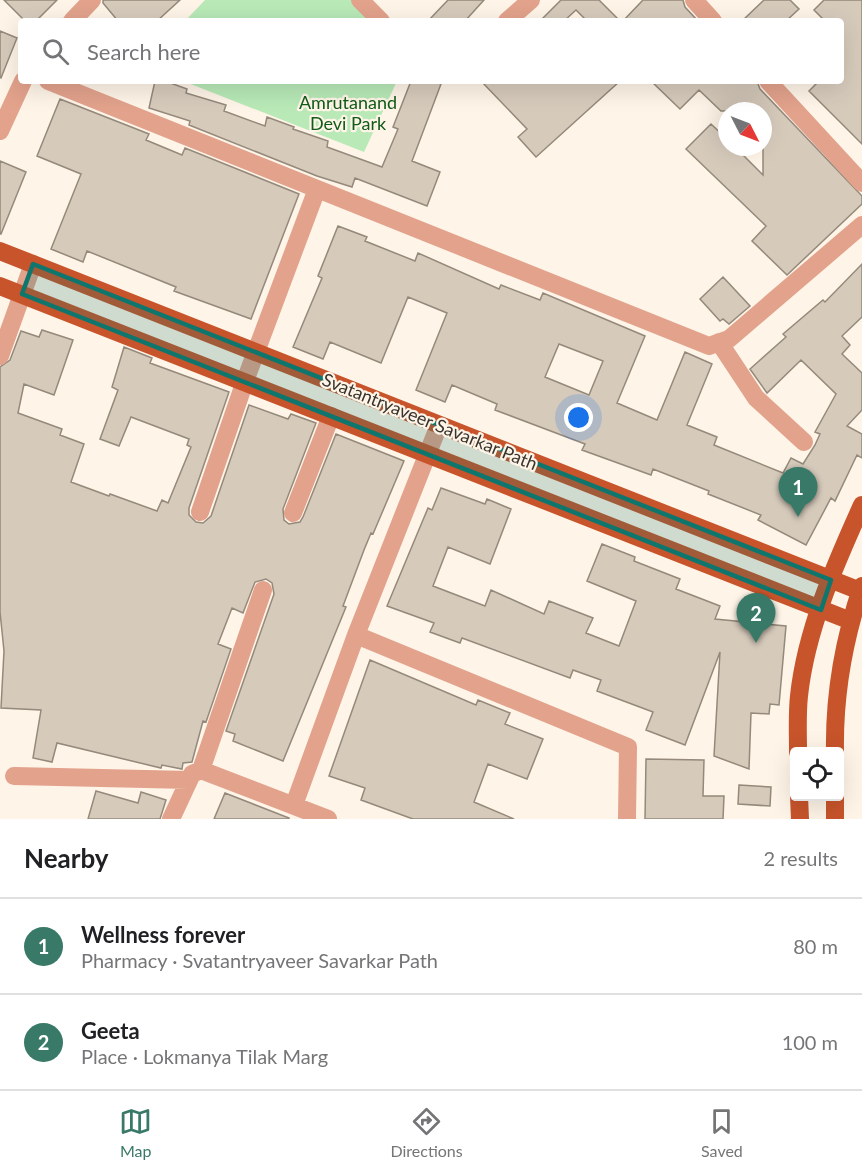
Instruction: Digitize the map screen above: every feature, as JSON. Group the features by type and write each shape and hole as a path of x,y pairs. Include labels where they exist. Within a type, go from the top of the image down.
{"main road":[{"name":"Svatantryaveer Savarkar Path","path":"0,251 831,580 861,589"},
{"name":"Svatantryaveer Savarkar Path","path":"0,286 851,621"},
{"path":"798,747 799,697 807,651 831,580 862,505"},
{"path":"835,747 842,665 851,621 861,589"},
{"path":"799,801 800,819"},
{"path":"835,801 836,819"}],"street":[{"path":"75,18 92,0"},
{"path":"360,0 378,18"},
{"path":"510,18 531,0"},
{"path":"694,0 710,18"},
{"path":"0,131 22,84"},
{"path":"55,84 709,346 729,339 862,225"},
{"path":"771,84 862,183"},
{"path":"200,512 245,381 317,189"},
{"path":"0,356 33,264"},
{"path":"719,342 756,398 804,442"},
{"path":"293,513 331,416"},
{"path":"294,805 439,425"},
{"path":"171,819 195,775 263,590"},
{"path":"357,635 628,747 627,819"},
{"path":"14,776 195,775 294,805 328,819"}],"highlighted area":[{"path":"33,264 831,580 821,610 22,294"}],"green space":[{"path":"205,0 360,0 378,18 188,18"},
{"name":"Amrutanand Devi Park","path":"191,84 396,84 364,152"}],"building":[{"path":"4,0 57,0 39,18 22,18"},
{"path":"103,0 180,0 160,18 116,18"},
{"path":"448,0 484,0 468,18 431,18"},
{"path":"561,0 599,0 617,18 584,18 576,10 567,18 543,18"},
{"path":"643,0 683,0 685,7 695,18 626,18"},
{"path":"764,0 790,0 799,9 789,18 745,18"},
{"path":"824,0 862,0 862,144 809,91 816,84 844,84 844,18 822,18 814,10"},
{"path":"0,31 17,38 1,78 0,77"},
{"path":"154,84 173,84 187,89 186,93 226,105 224,111 265,126 267,117 328,141 327,147 382,167 398,129 393,127 410,84 441,84 412,161 440,172 427,206 355,178 352,187 317,176 189,125 190,121 149,108"},
{"path":"484,84 617,84 536,157 518,137 527,129"},
{"path":"654,84 758,84 760,89 862,196 862,204 787,275 752,241 766,226 686,149 711,124 718,131 718,156 744,156 763,175 763,156 772,156 772,102 718,102 718,108 699,90 680,109"},
{"path":"60,99 149,134 146,140 182,155 185,148 299,194 251,319 174,291 176,287 87,251 83,262 51,249 81,174 37,156"},
{"path":"0,161 26,172 1,234 0,234"},
{"path":"338,226 367,237 365,241 415,261 418,253 499,289 501,285 540,300 543,293 645,336 617,403 657,420 685,352 712,364 687,425 717,437 714,445 783,473 791,458 803,464 820,434 815,432 836,394 801,360 767,393 750,369 786,337 783,334 823,300 825,302 862,264 862,317 842,336 850,345 842,354 862,373 862,410 847,426 862,434 862,458 857,455 835,501 831,498 806,545 758,520 761,515 708,494 709,491 653,469 651,475 582,450 585,444 495,410 497,404 452,385 445,402 416,390 447,313 408,297 381,363 330,342 323,359 293,347 322,278 318,276","holes":["559,344 603,361 589,395 545,377"]},
{"path":"723,277 750,306 729,324 723,319 720,321 700,299"},
{"path":"42,330 73,340 54,395 24,384 18,413 62,429 60,435 84,444 71,482 109,496 110,494 157,511 162,500 168,503 191,447 187,445 189,439 131,417 119,446 100,439 118,390 112,387 124,347 152,358 150,363 229,392 189,508 189,515 196,522 203,523 211,516 249,405 288,419 291,414 316,423 283,509 284,520 289,524 300,522 303,517 336,434 404,461 364,550 343,606 346,607 283,761 233,741 235,734 226,731 274,594 272,583 266,579 255,582 243,613 232,608 218,644 231,649 206,722 203,721 192,762 183,763 182,769 162,765 161,768 57,743 52,762 33,758 41,710 1,708 4,651 0,612 0,367 10,360 21,331 39,337"},
{"path":"441,488 485,504 487,499 511,509 490,564 448,547 433,586 485,606 491,590 544,614 549,601 593,618 586,633 619,646 636,601 587,581 602,544 635,557 634,561 680,579 676,589 720,606 715,619 786,626 779,705 770,704 769,714 751,713 749,769 714,756 720,652 685,745 646,730 653,712 597,691 601,680 573,670 570,678 462,638 460,643 430,632 434,623 387,606 428,508 432,510"},
{"path":"370,660 476,705 478,700 510,713 505,724 543,739 527,779 488,764 474,802 514,819 413,819 361,800 365,788 329,776"},
{"path":"646,759 704,760 703,796 724,796 723,819 645,819"},
{"path":"739,785 771,787 770,806 738,804"},
{"path":"96,791 138,803 141,792 166,800 160,819 88,819"},
{"path":"225,793 289,818 289,819 214,819"}],"place":[{"name":"Wellness forever","path":"798,517"},
{"name":"Geeta","path":"756,643"}]}
